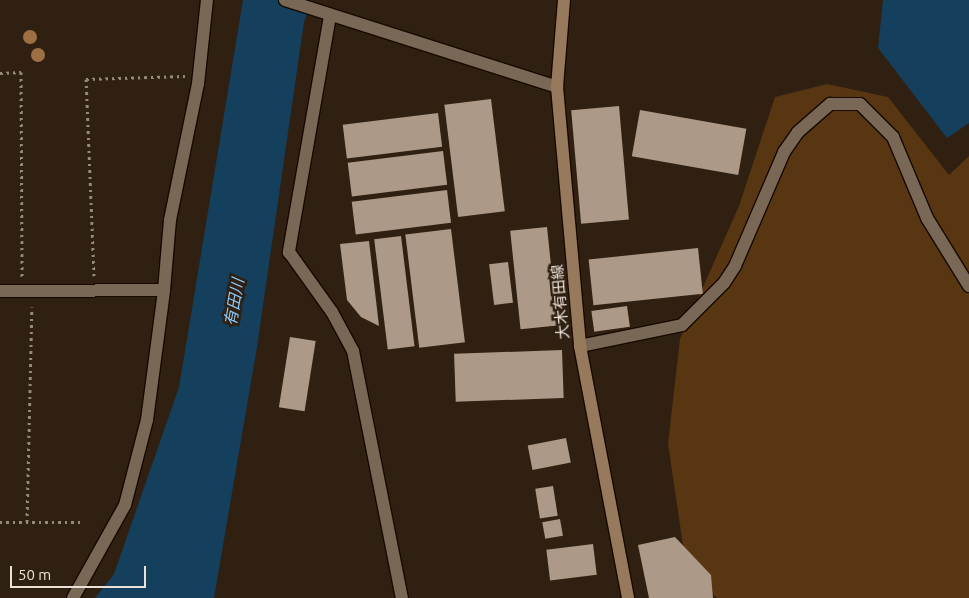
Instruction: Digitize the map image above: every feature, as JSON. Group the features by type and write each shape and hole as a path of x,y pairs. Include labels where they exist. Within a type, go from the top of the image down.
{"main road":[{"name":"大木有田線","path":"564,0 557,87 580,346 628,598"}],"street":[{"path":"74,598 125,505 148,420 164,290 170,220 198,84 207,0"},
{"path":"284,0 557,87"},
{"path":"330,16 289,252 332,312 353,351 402,598"},
{"path":"580,346 682,325 724,283 735,266 784,152 798,132 830,104 860,104 893,137 926,218 969,286"},
{"path":"0,291 164,290"}],"path":[{"path":"0,73 21,72 22,283"},
{"path":"94,284 86,79 187,76"},
{"path":"27,522 32,307"},
{"path":"0,522 84,522"}],"shaded area":[{"path":"827,84 888,97 949,175 969,156 969,598 717,598 687,572 668,444 680,339 739,206 775,97"}],"water":[{"name":"有田川","path":"243,0 312,0 304,22 257,347 214,598 95,598 114,574 179,387"},
{"path":"883,0 969,0 969,123 947,138 878,48"}],"building":[{"path":"491,99 505,211 458,217 444,105"},
{"path":"619,106 629,220 581,224 571,110"},
{"path":"640,110 746,129 738,175 632,156"},
{"path":"438,113 442,147 347,158 343,125"},
{"path":"443,151 447,185 352,196 348,163"},
{"path":"447,190 451,223 356,234 352,202"},
{"path":"547,227 557,325 521,329 510,231"},
{"path":"451,229 465,342 419,348 405,235"},
{"path":"401,236 415,346 388,349 374,239"},
{"path":"369,241 379,326 361,317 347,300 340,244"},
{"path":"698,248 703,294 593,305 589,259"},
{"path":"508,262 513,303 494,305 489,264"},
{"path":"627,306 630,327 594,332 591,311"},
{"path":"290,337 316,341 305,411 279,407"},
{"path":"562,350 564,398 456,402 454,354"},
{"path":"566,438 571,463 532,470 528,445"},
{"path":"553,486 558,516 540,518 535,489"},
{"path":"560,519 563,536 545,539 542,522"},
{"path":"675,537 711,575 713,598 649,598 638,545"},
{"path":"593,544 597,575 550,580 546,550"}]}
